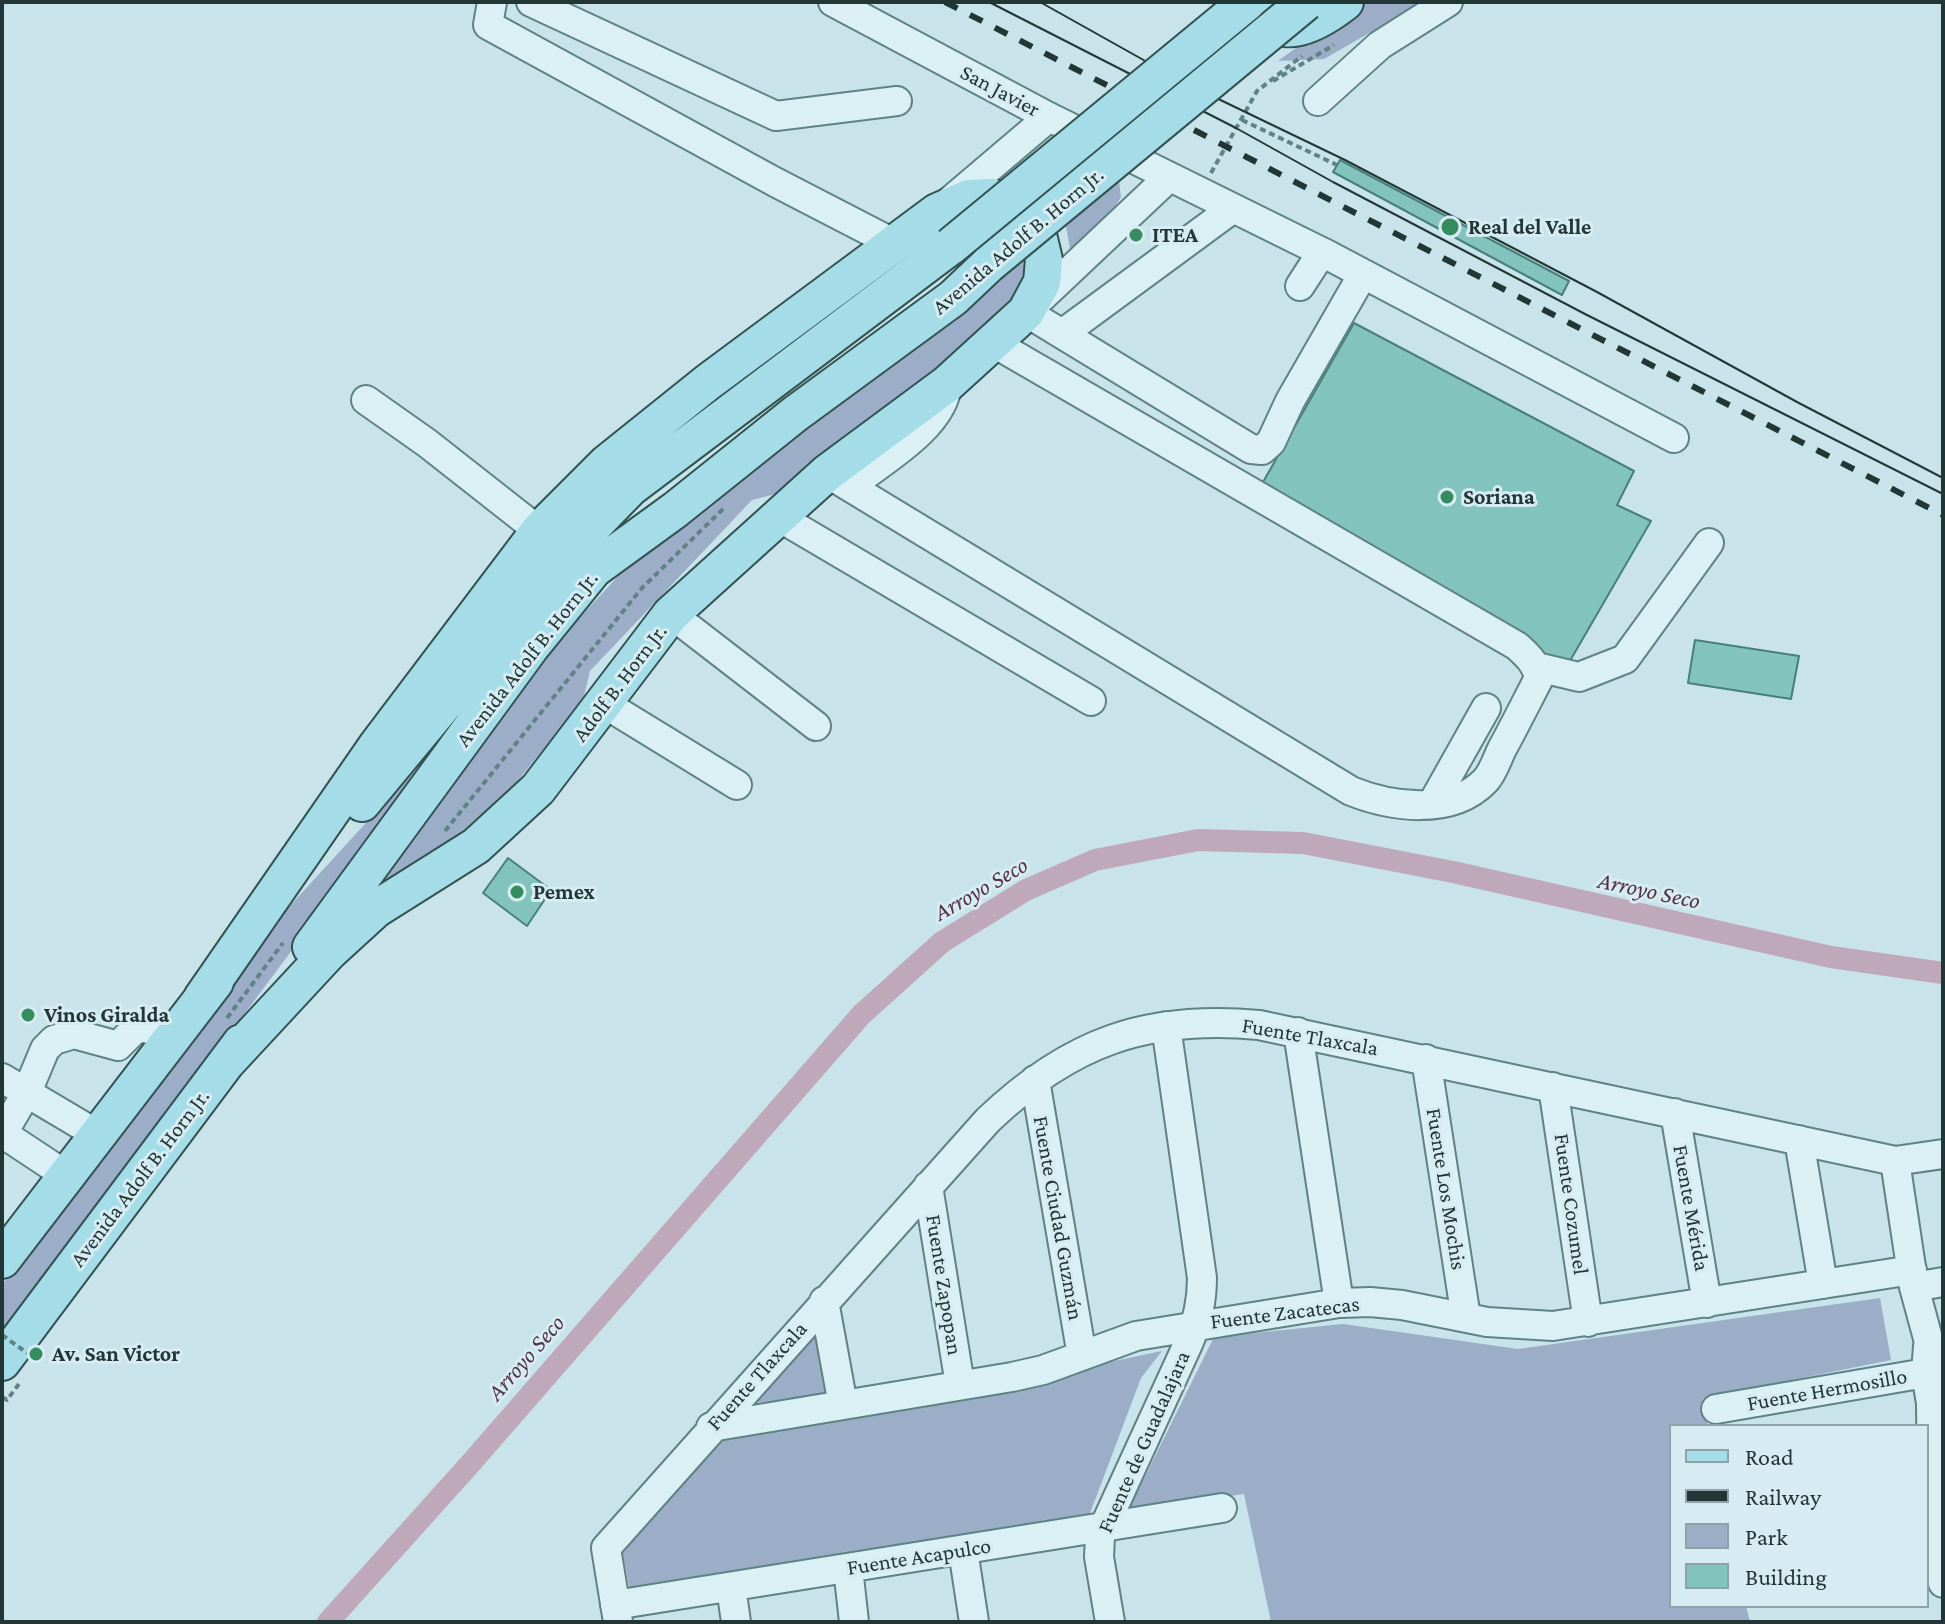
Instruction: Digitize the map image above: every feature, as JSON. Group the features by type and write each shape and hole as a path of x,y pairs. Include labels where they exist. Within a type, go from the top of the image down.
{"main road":[{"path":"1248,2 1266,22 1296,28 1314,24 1345,2"},
{"name":"Avenida Adolf B. Horn Jr.","path":"2,1260 202,998 498,639 554,566 630,488 951,246 1248,2"},
{"name":"Avenida Adolf B. Horn Jr.","path":"2,1362 530,648 594,569 675,510 795,414 953,298 989,264 1306,2"},
{"name":"Adolf B. Horn Jr.","path":"202,998 378,744 539,531 607,463 708,382 937,212 969,198 991,197 1011,205 1028,220 1039,239 1044,260 1042,282 1026,312 839,480 777,516 671,614 538,789 476,846 376,909 329,952 226,1063"}],"street":[{"path":"492,2 488,25 893,243"},
{"path":"531,2 776,116 897,101"},
{"name":"San Javier","path":"833,2 1168,178 1322,252 1674,438"},
{"path":"1318,101 1380,45 1448,2"},
{"name":"Adolf B. Horn Jr.","path":"937,212 1049,117"},
{"name":"Adolf B. Horn Jr.","path":"1026,312 1168,178"},
{"path":"1062,334 1232,209"},
{"path":"1300,286 1322,252"},
{"path":"1026,312 1251,449 1262,450 1271,442 1290,401 1363,274"},
{"path":"992,342 1517,646 1537,667 1579,677 1625,659 1709,543"},
{"path":"366,400 427,443 539,531"},
{"path":"839,480 1351,791 1387,802 1432,804 1461,797 1487,780 1539,678 1537,667"},
{"path":"777,516 1091,701"},
{"path":"671,614 816,726"},
{"path":"605,704 737,785"},
{"path":"1432,804 1486,708"},
{"name":"Fuente Tlaxcala","path":"616,1613 606,1548 711,1427 988,1120 1050,1068 1082,1050 1115,1038 1180,1023 1236,1023 1298,1032 1895,1161 1943,1154"},
{"name":"Fuente de Guadalajara","path":"1110,1622 1098,1547 1104,1527 1196,1325 1202,1298 1202,1278 1166,1026"},
{"path":"118,1046 137,1027 176,1034"},
{"path":"1298,1032 1339,1303"},
{"path":"67,1176 2,1133 27,1092 45,1049 54,1040 74,1034 118,1046"},
{"path":"118,1046 135,1087"},
{"name":"Fuente Los Mochis","path":"1426,1059 1466,1318"},
{"path":"2,1078 98,1135"},
{"name":"Fuente Ciudad Guzmán","path":"1035,1080 1082,1356"},
{"name":"Fuente Cozumel","path":"1553,1087 1588,1322"},
{"name":"Fuente Mérida","path":"1675,1113 1707,1303"},
{"path":"1799,1140 1823,1284"},
{"path":"1895,1161 1913,1278 1935,1381 1934,1507 1943,1583"},
{"name":"Fuente Zapopan","path":"928,1186 960,1385"},
{"name":"Fuente Zacatecas","path":"711,1427 1043,1370 1136,1336 1339,1303 1402,1305 1498,1323 1553,1326 1823,1284 1913,1278 1943,1282"},
{"path":"824,1301 843,1405"},
{"name":"Fuente Hermosillo","path":"1716,1409 1935,1381"},
{"name":"Fuente Acapulco","path":"616,1613 731,1587 1222,1508"},
{"path":"963,1550 974,1622"},
{"path":"848,1568 854,1622"},
{"path":"731,1587 736,1622"}],"path":[{"path":"1241,120 1337,165"},
{"path":"2,1335 37,1360"}],"green space":[{"path":"1359,2 1423,2 1324,59 1278,61"},
{"path":"1056,145 1101,156 1118,173 1121,197 1107,219 1070,249 1064,215 1041,190"},
{"path":"1027,250 1028,284 972,347 787,491 752,500 590,671 583,700 474,835 381,895 375,887 558,641 621,573 665,533"},
{"path":"419,765 301,938 2,1339 2,1285 254,945"},
{"path":"1880,1298 1891,1360 1703,1398 1708,1424 1669,1424 1669,1608 1746,1608 1750,1622 1271,1622 1244,1494 1128,1511 1214,1337 1343,1324 1518,1349"},
{"path":"821,1317 833,1396 753,1403"},
{"path":"1162,1351 1141,1378 1089,1516 630,1591 621,1544 718,1440 966,1399"}],"building":[{"name":"Real del Valle","path":"1340,160 1569,281 1562,295 1333,172"},
{"name":"Soriana","path":"1354,323 1634,471 1617,505 1651,521 1567,666 1259,489"},
{"path":"1695,640 1799,656 1791,699 1688,683"},
{"name":"Pemex","path":"508,858 551,890 527,926 483,893"}],"waterway":[{"name":"Arroyo Seco","path":"328,1622 470,1464 861,1015 942,942 1026,890 1095,860 1198,840 1303,843 1453,872 1831,957 1943,973"}],"tram line":[{"path":"989,2 1236,128 1585,314 1943,494"},
{"path":"1040,2 1181,81 1345,160 1943,478"}],"railway":[{"path":"945,2 1943,515"}],"place":[{"name":"Real del Valle","path":"1450,227"},
{"name":"ITEA","path":"1136,235"},
{"name":"Soriana","path":"1447,497"},
{"name":"Pemex","path":"517,892"},
{"name":"Vinos Giralda","path":"28,1015"},
{"name":"Av. San Victor","path":"36,1354"}]}
